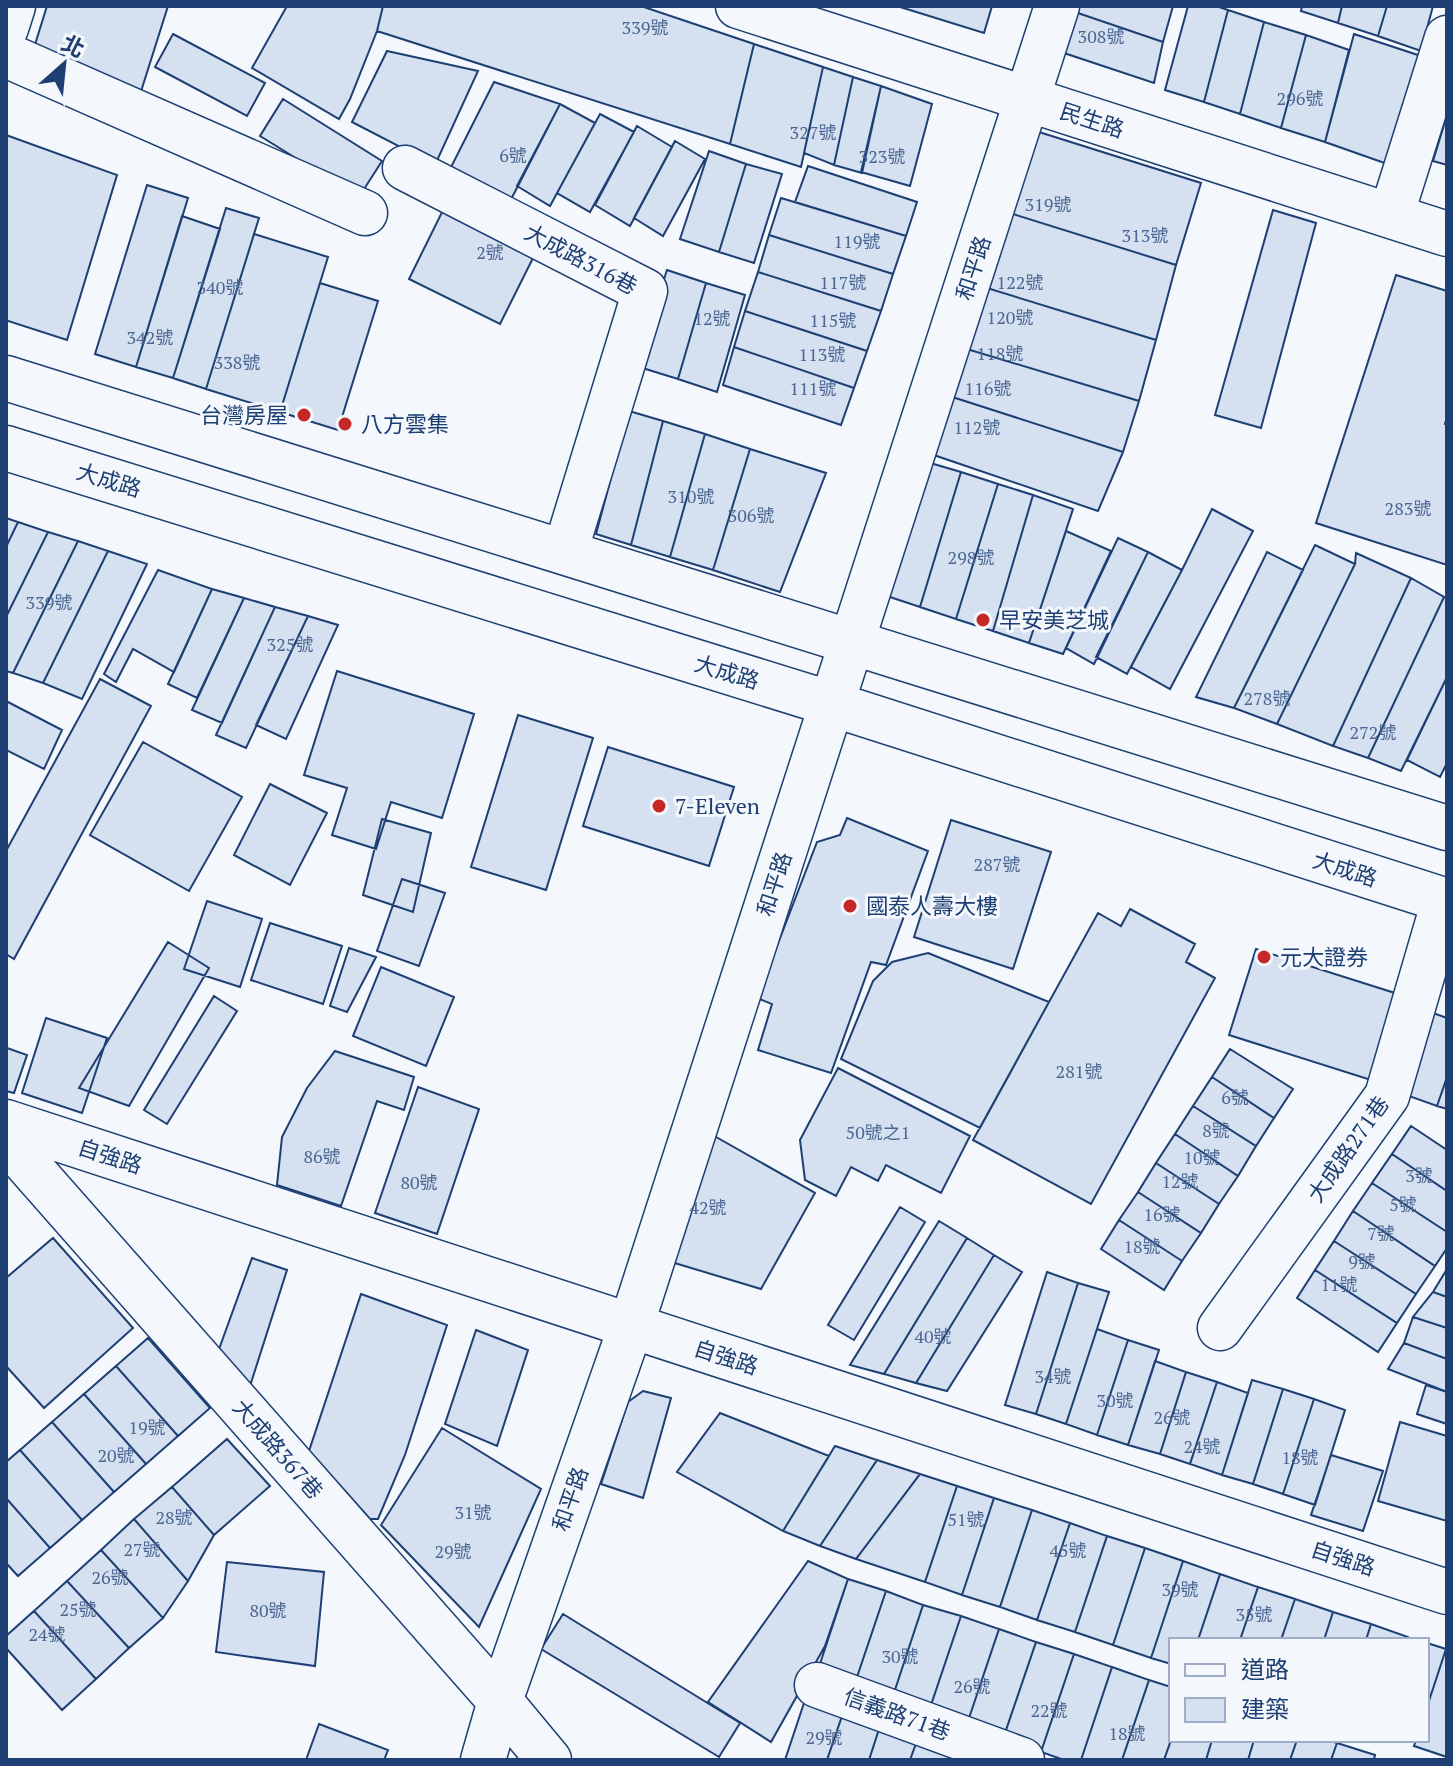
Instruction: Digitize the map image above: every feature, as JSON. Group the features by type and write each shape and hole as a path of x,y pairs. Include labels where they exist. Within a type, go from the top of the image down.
{"street":[{"path":"6,28 13,6"},
{"name":"民生路","path":"738,6 1447,234"},
{"name":"和平路","path":"483,1760 500,1701 631,1326 1057,6"},
{"path":"1391,216 1447,38"},
{"path":"6,55 365,213"},
{"name":"大成路316巷","path":"405,168 645,291 565,552"},
{"path":"6,378 1447,828"},
{"name":"大成路","path":"6,448 832,704 1446,901"},
{"name":"大成路271巷","path":"1220,1328 1387,1096 1446,901"},
{"name":"自強路","path":"6,1122 1447,1592"},
{"name":"大成路367巷","path":"6,1140 549,1760"},
{"name":"信義路71巷","path":"817,1685 1022,1760"}],"building":[{"path":"47,6 168,6 137,104 28,67"},
{"path":"287,6 383,6 377,31 339,119 252,68"},
{"path":"383,6 641,6 754,44 730,144 377,31"},
{"path":"897,6 992,6 984,33"},
{"path":"1073,6 1173,6 1163,42 1072,11"},
{"path":"1188,6 1216,6 1228,10 1204,102 1165,90"},
{"path":"1302,6 1342,6 1338,23 1301,11"},
{"path":"1342,6 1387,6 1378,36 1338,23"},
{"path":"1387,6 1433,6 1421,51 1378,36"},
{"path":"1228,10 1264,22 1240,114 1204,102"},
{"path":"1072,11 1163,42 1154,83 1058,51"},
{"path":"1264,22 1306,35 1281,128 1240,114"},
{"path":"173,34 265,83 247,116 155,67"},
{"path":"1354,34 1427,58 1393,166 1325,142"},
{"path":"1306,35 1349,50 1325,142 1281,128"},
{"path":"754,44 823,67 801,167 730,144"},
{"path":"387,51 478,71 435,165 352,122"},
{"path":"823,67 853,77 834,165 804,153"},
{"path":"853,77 881,86 862,173 834,165"},
{"path":"494,82 560,104 504,213 445,179"},
{"path":"881,86 932,104 910,186 861,172"},
{"path":"283,99 382,161 359,197 260,136"},
{"path":"560,104 595,123 550,206 517,186"},
{"path":"600,114 634,132 590,212 557,193"},
{"path":"1447,115 1447,165 1433,161"},
{"path":"637,126 672,147 630,226 595,205"},
{"path":"1023,127 1201,183 1176,265 997,209"},
{"path":"6,135 117,175 67,340 6,318"},
{"path":"675,141 705,159 663,236 634,218"},
{"path":"709,151 746,164 719,252 680,239"},
{"path":"746,164 782,174 754,263 719,252"},
{"path":"808,166 917,202 906,236 795,202"},
{"path":"147,185 188,198 136,367 95,354"},
{"path":"781,198 906,236 893,274 769,235"},
{"path":"447,202 538,248 500,324 409,279"},
{"path":"226,208 259,218 206,389 173,378"},
{"path":"997,209 1176,265 1156,340 974,284"},
{"path":"1273,210 1316,223 1261,428 1215,415"},
{"path":"182,216 220,229 173,378 136,367"},
{"path":"254,234 328,257 280,412 206,389"},
{"path":"769,235 893,274 881,311 758,272"},
{"path":"667,270 706,283 678,379 636,366"},
{"path":"758,272 881,311 867,351 745,311"},
{"path":"1396,275 1447,291 1447,565 1316,523"},
{"path":"320,283 378,301 338,430 280,412"},
{"path":"706,283 745,295 717,392 678,379"},
{"path":"974,284 1156,340 1139,401 957,346"},
{"path":"745,311 867,351 854,388 734,347"},
{"path":"957,346 1139,401 1123,452 943,394"},
{"path":"734,347 854,388 841,425 723,385"},
{"path":"943,394 1123,452 1098,511 925,452"},
{"path":"629,411 663,421 631,545 596,534"},
{"path":"663,421 705,434 670,557 631,545"},
{"path":"705,434 750,449 713,570 670,557"},
{"path":"750,449 826,473 780,592 713,570"},
{"path":"920,460 961,472 920,607 881,594"},
{"path":"961,472 998,484 956,619 920,607"},
{"path":"998,484 1033,495 993,631 956,619"},
{"path":"1033,495 1073,509 1029,643 993,631"},
{"path":"1212,509 1253,531 1170,689 1131,667"},
{"path":"6,518 18,522 6,547"},
{"path":"18,522 48,532 6,617 6,547"},
{"path":"1066,531 1111,551 1063,654 1029,643"},
{"path":"48,532 78,541 13,673 6,671 6,617"},
{"path":"1118,538 1148,552 1094,664 1066,648"},
{"path":"78,541 108,551 43,683 13,673"},
{"path":"1315,545 1355,564 1277,724 1234,708"},
{"path":"108,551 147,564 82,699 43,683"},
{"path":"1148,552 1182,570 1127,674 1096,657"},
{"path":"1267,552 1303,570 1234,708 1196,697"},
{"path":"1356,553 1411,578 1333,746 1277,724 1355,564"},
{"path":"158,570 212,589 174,672 133,649 116,682 104,674"},
{"path":"1411,578 1444,597 1368,758 1333,746"},
{"path":"212,589 244,598 197,698 168,684"},
{"path":"1444,597 1447,598 1447,677 1401,771 1368,758"},
{"path":"244,598 275,607 222,723 192,710"},
{"path":"275,607 308,616 246,748 216,735"},
{"path":"308,616 338,625 286,739 256,725"},
{"path":"337,671 474,714 442,818 391,802 376,849 332,835 347,788 304,775"},
{"path":"1447,677 1447,763 1440,777 1407,760"},
{"path":"100,679 151,706 14,959 6,954 6,851"},
{"path":"6,701 62,730 44,769 6,750"},
{"path":"518,715 593,738 546,890 471,867"},
{"path":"143,742 242,797 189,891 90,835"},
{"name":"7-Eleven","path":"608,747 734,787 709,866 583,826"},
{"path":"270,784 327,813 290,885 234,855"},
{"name":"國泰人壽大樓","path":"847,818 928,851 886,965 871,962 831,1073 758,1050 772,1004 757,998 817,842 840,835"},
{"path":"382,819 431,833 413,912 363,895"},
{"path":"951,820 1051,852 1013,969 914,937"},
{"path":"402,879 445,893 419,966 377,951"},
{"path":"207,901 262,919 240,987 184,969"},
{"path":"1130,909 1195,944 1186,962 1215,978 1091,1204 973,1140 1098,913 1121,926"},
{"path":"270,923 342,946 323,1004 251,980"},
{"path":"168,942 209,968 129,1106 79,1088"},
{"path":"349,948 376,957 347,1012 330,1006"},
{"path":"1256,949 1398,994 1371,1080 1229,1035"},
{"path":"928,953 1049,1002 980,1128 841,1059 873,981 892,962"},
{"path":"381,967 454,997 426,1066 353,1036"},
{"path":"214,996 237,1011 167,1124 144,1110"},
{"path":"1433,1013 1447,1018 1447,1077 1437,1106 1406,1095"},
{"path":"46,1018 107,1038 82,1113 22,1093"},
{"path":"7,1048 27,1055 14,1093 6,1091"},
{"path":"1230,1049 1293,1089 1274,1118 1212,1077"},
{"path":"335,1051 414,1077 404,1110 377,1101 341,1206 277,1185 282,1137 307,1088"},
{"path":"838,1068 970,1136 941,1193 886,1165 878,1181 851,1167 836,1196 805,1180 800,1140"},
{"path":"1212,1077 1274,1118 1256,1146 1193,1106"},
{"path":"1447,1077 1447,1109 1437,1106"},
{"path":"418,1087 479,1109 437,1234 375,1213"},
{"path":"1193,1106 1256,1146 1238,1176 1175,1134"},
{"path":"1411,1126 1447,1150 1447,1191 1392,1154"},
{"path":"709,1133 815,1193 761,1289 658,1258"},
{"path":"1175,1134 1238,1176 1219,1204 1156,1163"},
{"path":"1392,1154 1447,1191 1447,1232 1372,1183"},
{"path":"1156,1163 1219,1204 1201,1233 1138,1192"},
{"path":"1372,1183 1447,1232 1447,1248 1435,1266 1353,1211"},
{"path":"1138,1192 1201,1233 1182,1261 1119,1220"},
{"path":"900,1207 925,1222 854,1340 828,1325"},
{"path":"1353,1211 1435,1266 1416,1294 1334,1241"},
{"path":"1119,1220 1182,1261 1164,1290 1101,1249"},
{"path":"939,1221 967,1238 884,1374 850,1365"},
{"path":"53,1238 133,1328 44,1408 6,1366 6,1278"},
{"path":"967,1238 994,1255 916,1383 884,1374"},
{"path":"1334,1241 1416,1294 1397,1323 1315,1270"},
{"path":"994,1255 1022,1272 947,1391 916,1383"},
{"path":"252,1258 287,1270 250,1386 218,1352"},
{"path":"1447,1269 1447,1297 1433,1292"},
{"path":"1315,1270 1397,1323 1378,1352 1297,1298"},
{"path":"1047,1272 1078,1283 1036,1414 1005,1405"},
{"path":"1078,1283 1109,1292 1066,1424 1036,1414"},
{"path":"1433,1292 1447,1297 1447,1328 1413,1317"},
{"path":"361,1294 447,1325 405,1455 378,1519 370,1519 309,1451"},
{"path":"1413,1317 1447,1328 1447,1359 1404,1343"},
{"path":"1097,1329 1128,1340 1097,1435 1066,1424"},
{"path":"476,1330 528,1350 497,1446 445,1424"},
{"path":"148,1338 210,1408 178,1436 116,1366"},
{"path":"1128,1340 1159,1350 1128,1445 1097,1435"},
{"path":"1404,1343 1447,1359 1447,1392 1388,1369"},
{"path":"1155,1361 1186,1372 1160,1454 1128,1445"},
{"path":"116,1366 178,1436 146,1464 84,1394"},
{"path":"1186,1372 1217,1382 1190,1464 1160,1454"},
{"path":"1252,1380 1283,1389 1253,1484 1222,1475"},
{"path":"1217,1382 1248,1393 1222,1475 1190,1464"},
{"path":"1426,1385 1447,1392 1447,1424 1417,1414"},
{"path":"1283,1389 1314,1399 1283,1494 1253,1484"},
{"path":"643,1391 671,1398 643,1498 601,1484 628,1402"},
{"path":"84,1394 146,1464 114,1492 52,1422"},
{"path":"1314,1399 1345,1410 1315,1505 1283,1494"},
{"path":"720,1413 829,1456 783,1531 677,1472"},
{"path":"52,1422 114,1492 82,1520 20,1450"},
{"path":"1400,1422 1447,1436 1447,1521 1378,1501"},
{"path":"442,1428 541,1489 479,1627 381,1525"},
{"path":"227,1439 270,1486 214,1535 172,1487"},
{"path":"835,1446 877,1460 820,1546 783,1531"},
{"path":"20,1450 82,1520 50,1548 6,1498 6,1462"},
{"path":"1331,1455 1383,1471 1363,1531 1311,1515"},
{"path":"877,1460 920,1474 856,1559 820,1546"},
{"path":"920,1474 957,1486 925,1582 856,1559"},
{"path":"957,1486 994,1498 962,1595 925,1582"},
{"path":"172,1487 214,1535 188,1581 134,1519"},
{"path":"6,1498 50,1548 18,1576 6,1563"},
{"path":"994,1498 1032,1510 1000,1607 962,1595"},
{"path":"1032,1510 1070,1523 1037,1620 1000,1607"},
{"path":"134,1519 188,1581 163,1618 101,1550"},
{"path":"1070,1523 1107,1536 1075,1632 1037,1620"},
{"path":"1107,1536 1145,1548 1113,1645 1075,1632"},
{"path":"1145,1548 1183,1561 1151,1658 1113,1645"},
{"path":"101,1550 163,1618 129,1648 67,1581"},
{"path":"808,1561 848,1579 825,1646 771,1742 708,1702"},
{"path":"1183,1561 1220,1574 1199,1638 1169,1638 1169,1663 1151,1658"},
{"path":"227,1562 324,1572 315,1666 216,1652"},
{"path":"1220,1574 1258,1587 1241,1638 1199,1638"},
{"path":"848,1579 886,1591 853,1689 816,1676"},
{"path":"67,1581 129,1648 96,1679 34,1611"},
{"path":"1258,1587 1295,1599 1282,1638 1241,1638"},
{"path":"886,1591 923,1605 891,1702 853,1689"},
{"path":"1295,1599 1333,1612 1325,1638 1282,1638"},
{"path":"923,1605 961,1616 928,1714 891,1702"},
{"path":"34,1611 96,1679 62,1710 6,1648 6,1636"},
{"path":"1333,1612 1371,1624 1367,1638 1325,1638"},
{"path":"563,1614 740,1723 719,1757 541,1649"},
{"path":"961,1616 999,1629 966,1727 928,1714"},
{"path":"1371,1624 1408,1637 1408,1638 1367,1638"},
{"path":"999,1629 1036,1642 1003,1739 966,1727"},
{"path":"1036,1642 1074,1654 1041,1752 1003,1739"},
{"path":"1429,1644 1446,1649 1429,1701"},
{"path":"1446,1649 1447,1757 1414,1746 1415,1742 1429,1742 1429,1701"},
{"path":"1074,1654 1112,1667 1081,1760 1064,1760 1041,1752"},
{"path":"1112,1667 1149,1680 1122,1760 1081,1760"},
{"path":"1149,1680 1169,1686 1170,1742 1164,1760 1122,1760"},
{"path":"805,1700 843,1713 827,1760 785,1760"},
{"path":"843,1713 880,1726 869,1760 827,1760"},
{"path":"319,1724 388,1750 384,1760 306,1760"},
{"path":"880,1726 918,1738 910,1760 869,1760"},
{"path":"918,1738 955,1751 952,1760 910,1760"},
{"path":"1170,1742 1211,1742 1206,1760 1164,1760"},
{"path":"1211,1742 1253,1742 1248,1760 1206,1760"},
{"path":"1253,1742 1296,1742 1290,1760 1248,1760"},
{"path":"1296,1742 1337,1743 1331,1760 1290,1760"},
{"path":"1337,1743 1375,1755 1374,1760 1331,1760"}],"place":[{"name":"台灣房屋","path":"304,415"},
{"name":"八方雲集","path":"345,424"},
{"name":"早安美芝城","path":"983,620"},
{"name":"7-Eleven","path":"659,806"},
{"name":"國泰人壽大樓","path":"850,906"},
{"name":"元大證券","path":"1264,957"}]}
